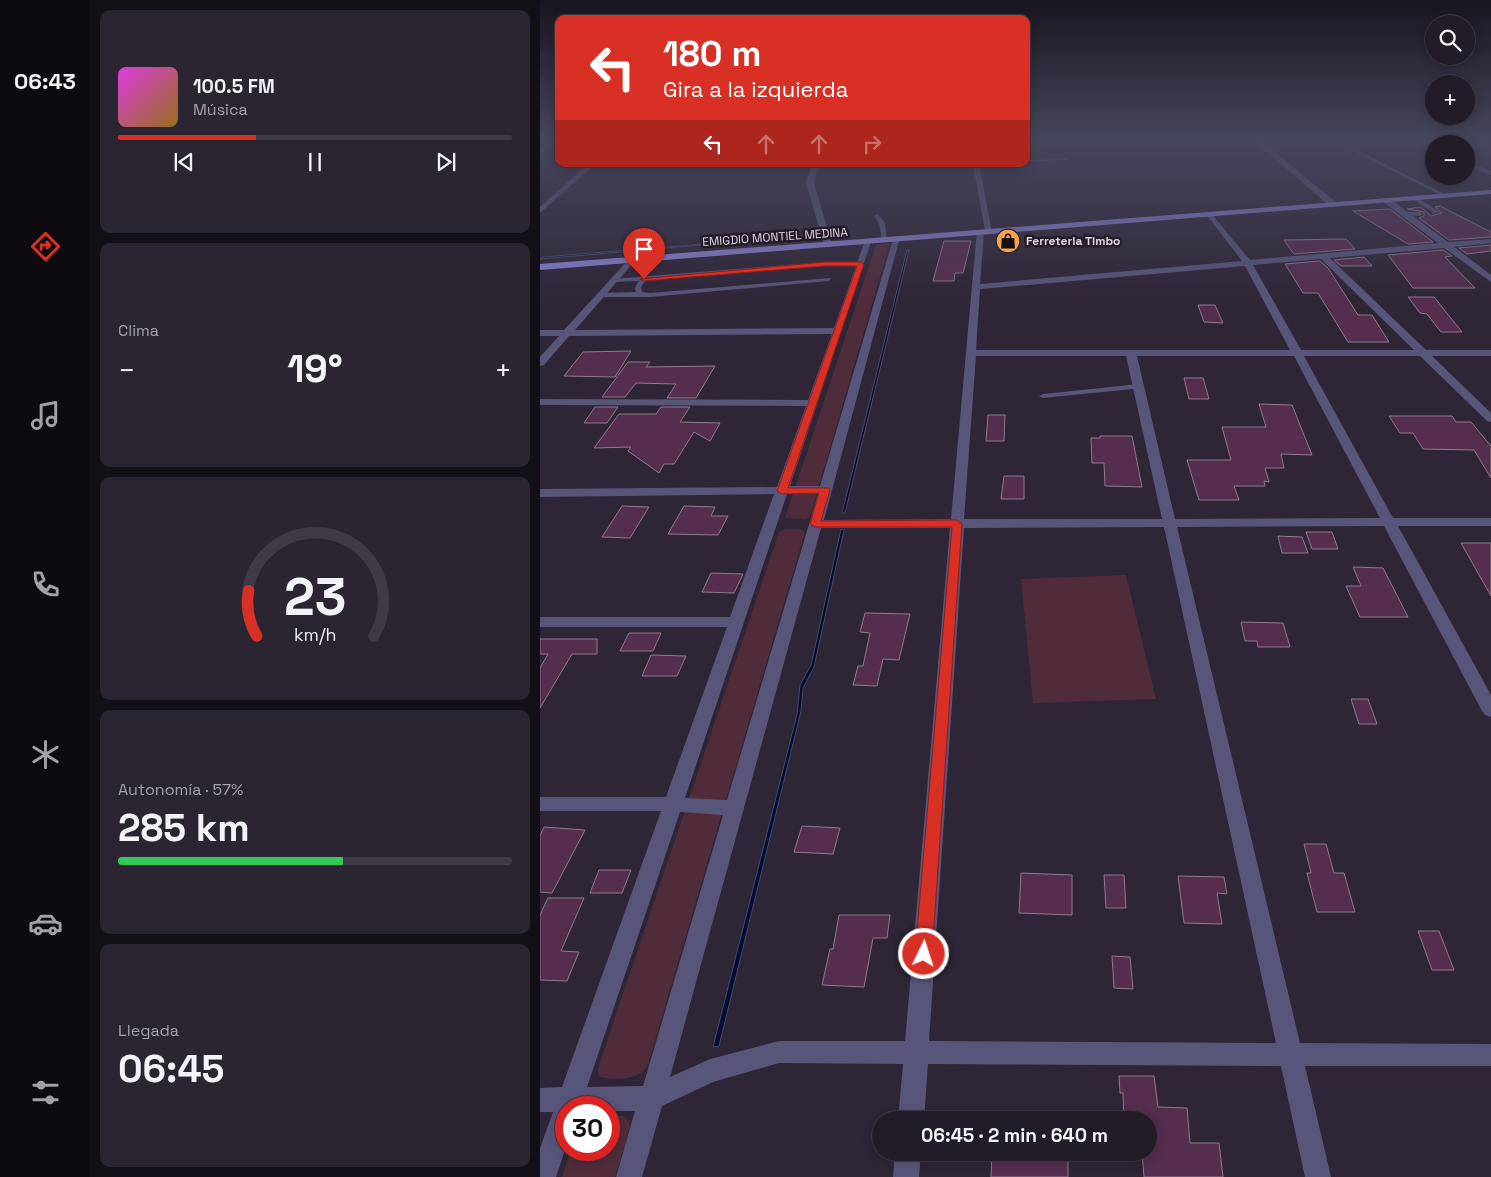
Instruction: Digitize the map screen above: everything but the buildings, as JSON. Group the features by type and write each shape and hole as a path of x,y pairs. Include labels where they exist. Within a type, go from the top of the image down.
{"main road":[{"name":"EMIGDIO MONTIEL MEDINA","path":"540,267 1458,195"}],"street":[{"path":"540,211 558,195"},
{"path":"814,195 828,244"},
{"path":"912,1111 970,353 976,287 984,232 980,195"},
{"path":"1322,195 1334,205"},
{"path":"1386,200 1491,279"},
{"path":"1210,214 1248,263 1491,711"},
{"path":"571,1096 861,264 884,240"},
{"path":"629,1177 825,490 884,240"},
{"path":"976,287 1491,241"},
{"path":"1323,256 1491,419"},
{"path":"540,363 631,260"},
{"path":"540,333 838,331"},
{"path":"1131,352 1318,1177"},
{"path":"970,353 1491,353"},
{"path":"540,402 812,403"},
{"path":"540,493 825,490"},
{"path":"815,524 1491,522"},
{"path":"540,622 736,622"},
{"path":"540,804 672,804 734,808"},
{"path":"620,1101 652,1098 710,1071 779,1052 1290,1055 1491,1054"},
{"path":"540,1100 555,1103"},
{"path":"543,1177 555,1143"},
{"path":"906,1177 907,1161"}],"lane":[{"path":"1414,198 1437,212 1433,213"},
{"path":"1404,214 1420,214"},
{"path":"877,216 882,223 884,240"},
{"path":"613,281 824,264 861,264"},
{"path":"639,294 638,287 644,279"},
{"path":"600,295 786,284 828,279"},
{"path":"1043,396 1138,386"}],"shaded area":[{"path":"890,243 810,516 806,519 785,518 876,245"},
{"path":"785,529 801,529 805,532 648,1064 640,1074 628,1078 600,1077 598,1068 779,532"},
{"path":"1126,575 1156,699 1033,703 1021,579"},
{"path":"620,1116 623,1116 629,1121 630,1128 620,1161"},
{"path":"567,1161 620,1161 615,1177 562,1177"}],"water":[{"path":"815,235 540,259 543,257"},
{"path":"907,250 909,250 845,513 842,513"},
{"path":"841,529 844,530 814,667 803,688 801,711 719,1046 713,1047 797,714 800,685 811,665"}],"place":[{"name":"Ferreteria Timbo","path":"1008,241"}],"route":[{"path":"644,279 824,264 861,264 782,491 825,490 815,524 957,524 924,954"}]}
